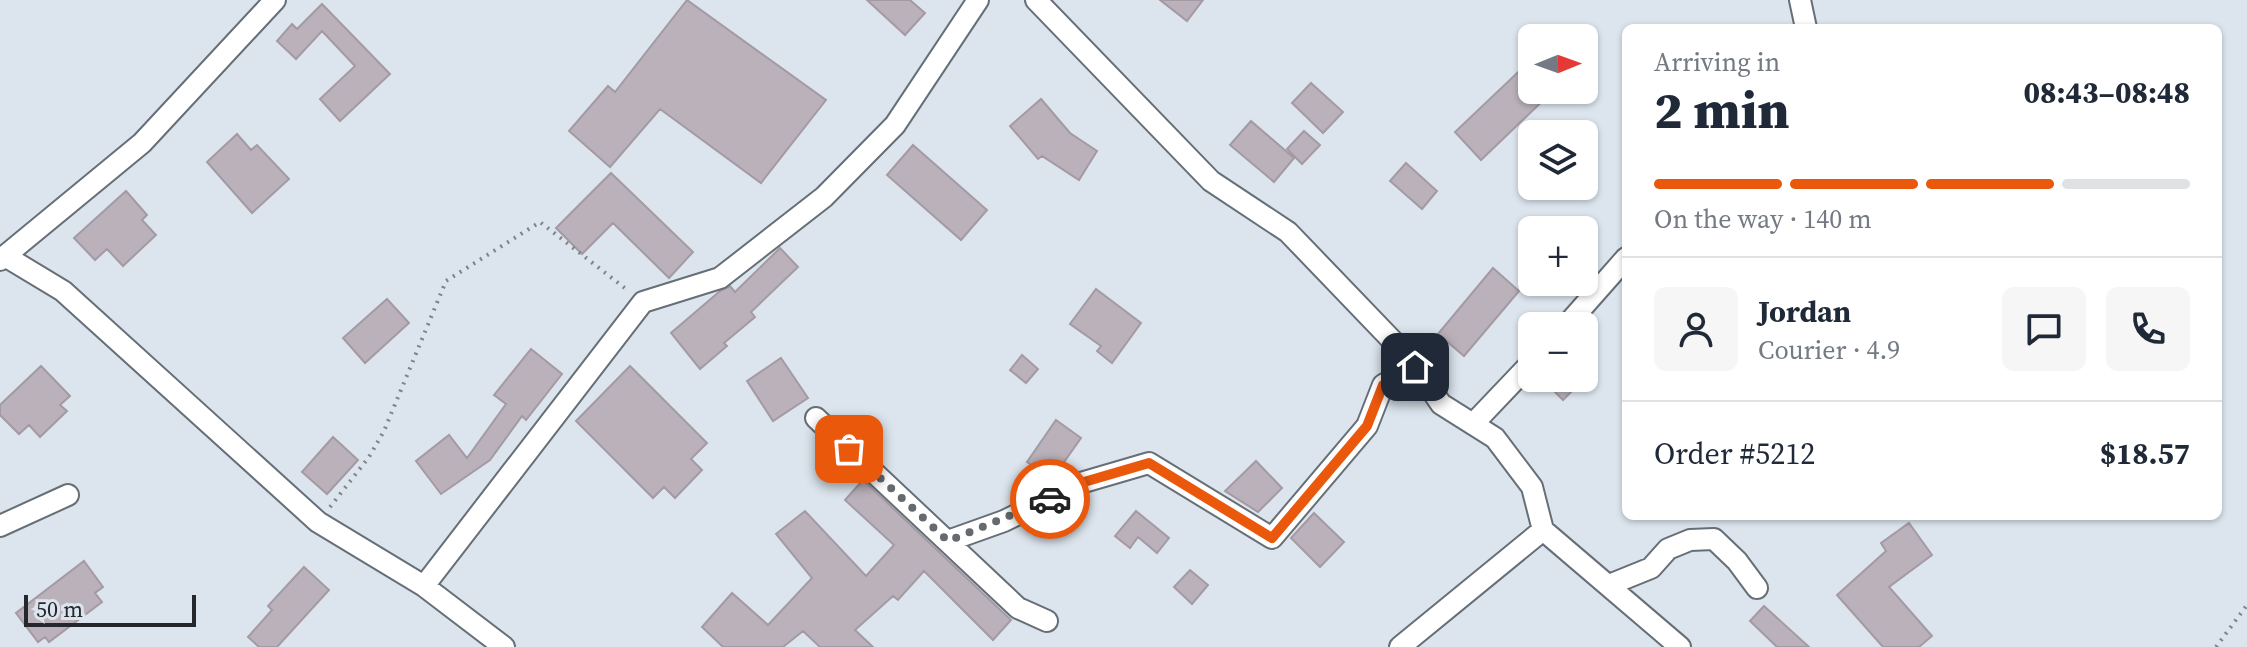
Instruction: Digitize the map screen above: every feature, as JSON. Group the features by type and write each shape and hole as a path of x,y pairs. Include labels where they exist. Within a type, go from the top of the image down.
{"street":[{"path":"275,0 142,143 3,258 63,291 318,522 424,586 504,647"},
{"path":"424,586 643,302 720,278 824,197 895,125 978,0"},
{"path":"1036,0 1211,181 1288,232 1415,367 1441,404 1495,438 1532,487 1543,530 1680,647"},
{"path":"1800,0 1805,24"},
{"path":"1578,312 1622,263"},
{"path":"948,541 1004,521 1084,482 1149,463 1272,538 1367,426 1383,385 1415,367"},
{"path":"1473,424 1518,377"},
{"path":"816,418 1018,608 1047,621"},
{"path":"0,526 68,495"},
{"path":"1400,647 1543,530"},
{"path":"1609,585 1651,568 1668,549 1690,540 1714,539 1737,561 1757,588"}],"path":[{"path":"318,522 369,457 384,431 446,281 540,222 643,302"},
{"path":"2216,647 2247,605"}],"building":[{"path":"687,0 826,100 761,183 660,109 610,167 569,131 608,86 615,92"},
{"path":"867,0 910,0 925,13 905,35"},
{"path":"1160,0 1203,0 1187,21"},
{"path":"322,4 390,74 340,121 320,99 355,66 322,31 296,59 277,41 292,24 297,29"},
{"path":"1518,72 1518,104 1539,104 1523,120 1518,120 1518,125 1481,160 1455,132"},
{"path":"1311,83 1343,112 1323,133 1292,103"},
{"path":"1041,99 1070,133 1097,151 1079,180 1042,156 1038,159 1010,126"},
{"path":"1251,121 1294,158 1274,182 1230,145"},
{"path":"1304,131 1320,145 1302,164 1287,149"},
{"path":"237,134 251,150 257,145 289,179 252,213 207,162"},
{"path":"913,145 987,210 961,240 887,175"},
{"path":"1406,163 1437,191 1422,209 1390,181"},
{"path":"611,173 693,252 669,278 613,223 582,254 556,228"},
{"path":"126,191 147,215 142,220 156,235 123,266 107,249 95,260 74,238"},
{"path":"780,248 798,267 751,312 755,317 724,343 727,346 700,369 671,333 720,291 730,286 735,292"},
{"path":"1493,268 1518,290 1464,356 1438,334"},
{"path":"1096,289 1141,323 1112,363 1097,351 1101,346 1070,324"},
{"path":"387,299 409,323 365,363 343,338"},
{"path":"531,349 562,374 526,420 522,416 490,460 441,494 416,461 449,435 467,458 506,404 494,395"},
{"path":"1022,355 1038,369 1026,383 1010,370"},
{"path":"781,358 808,398 773,421 747,381"},
{"path":"41,366 70,396 60,405 67,411 40,437 29,425 19,434 0,415 0,405"},
{"path":"630,366 707,443 691,459 702,470 675,498 664,487 653,498 576,421"},
{"path":"1555,392 1571,392 1563,400"},
{"path":"1056,420 1081,438 1052,479 1027,462"},
{"path":"333,437 358,460 327,494 302,472"},
{"path":"1256,461 1282,488 1258,512 1225,491"},
{"path":"863,480 1011,620 993,640 924,571 898,600 893,596 855,630 873,647 820,647 803,631 783,647 723,647 702,627 732,593 768,625 812,578 776,534 805,511 866,576 894,545 845,500"},
{"path":"1136,511 1169,538 1157,553 1138,537 1130,548 1115,536"},
{"path":"1314,513 1344,542 1320,567 1291,538"},
{"path":"1909,523 1932,555 1889,587 1932,636 1919,647 1883,647 1837,595 1886,551 1881,543"},
{"path":"84,561 103,587 95,593 102,602 49,642 45,637 38,642 16,613"},
{"path":"304,567 329,590 277,647 259,647 248,637 272,610 268,606"},
{"path":"1190,570 1208,585 1192,604 1174,587"},
{"path":"1764,606 1809,647 1777,647 1750,621"}],"way so far":[{"path":"849,449 948,541 1004,521 1050,499"}],"route":[{"path":"1050,499 1084,482 1149,463 1272,538 1367,426 1383,385 1415,367"}]}
